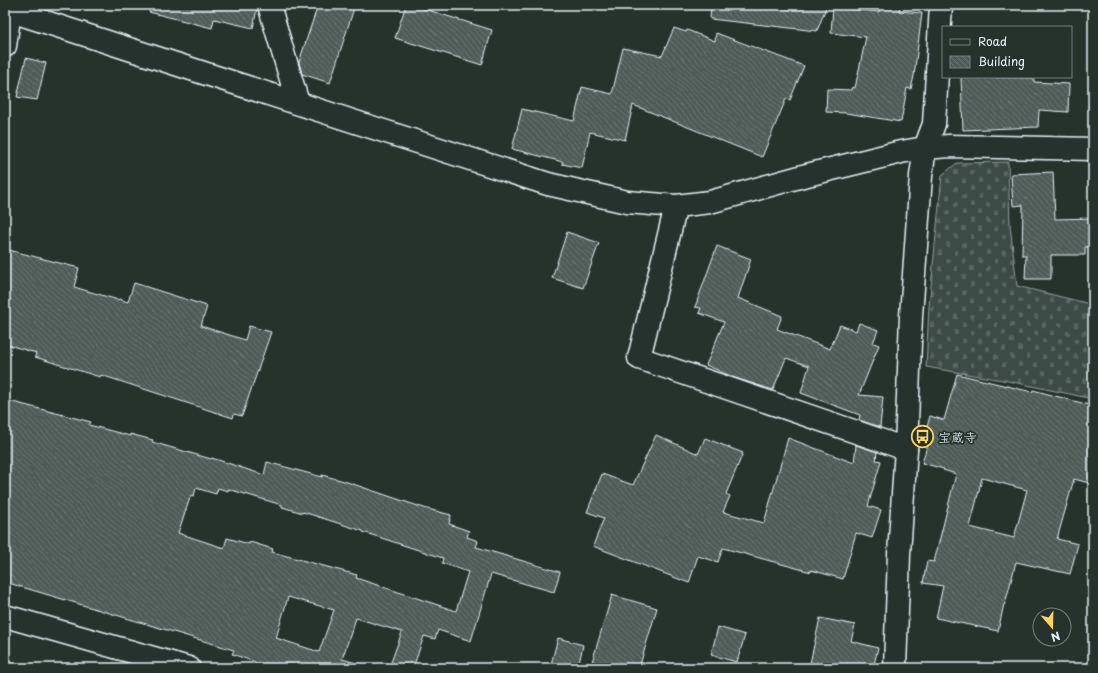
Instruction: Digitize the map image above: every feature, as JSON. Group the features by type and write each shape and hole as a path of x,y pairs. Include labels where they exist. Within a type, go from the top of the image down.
{"street":[{"path":"269,5 298,103"},
{"path":"895,668 899,554 906,450 912,308 921,176 925,148 934,124 941,5"},
{"path":"5,46 9,8 548,184 627,202 676,206 710,202 803,176 901,152 925,148 949,146 1093,149"},
{"path":"676,206 639,358 906,450"},
{"path":"5,616 189,668"}],"green space":[{"path":"1008,162 1010,225 1017,286 1086,303 1093,308 1093,399 1008,381 926,367 929,306 942,175 957,163"}],"building":[{"path":"150,5 257,5 257,9 253,28 214,19 212,28 149,12"},
{"path":"318,5 355,5 330,83 302,74 299,62"},
{"path":"406,5 412,5 492,30 482,65 395,38"},
{"path":"711,5 827,5 817,31 710,19"},
{"path":"880,5 900,6 899,11 922,13 914,76 911,89 907,88 901,122 846,113 826,112 827,89 851,90 852,87 855,88 866,37 831,33 833,7 879,12"},
{"path":"674,28 686,32 687,30 715,41 716,33 804,66 790,100 786,99 762,157 633,105 625,140 590,132 582,168 562,164 563,162 512,149 522,109 574,121 582,87 612,94 623,48 662,56"},
{"path":"26,58 46,63 37,100 17,97"},
{"path":"961,78 1034,78 1034,82 1069,84 1068,112 1039,110 1038,127 963,130"},
{"path":"1053,172 1055,219 1093,218 1093,247 1085,247 1085,255 1051,255 1051,279 1025,279 1026,255 1022,255 1023,205 1013,206 1011,174"},
{"path":"567,232 599,243 583,288 552,278"},
{"path":"717,246 751,259 738,298 782,316 777,329 830,349 840,325 856,331 859,323 878,330 873,343 879,345 859,395 883,397 880,427 859,420 860,415 801,393 809,366 786,358 773,390 735,378 706,365 724,322 699,313 701,308 695,307"},
{"path":"5,249 79,268 74,287 128,302 134,283 207,306 201,326 245,340 249,326 271,332 242,416 234,414 233,418 101,375 100,377 35,357 36,353 5,344"},
{"path":"957,374 1032,392 1033,390 1093,406 1093,484 1074,479 1057,539 1078,544 1070,574 1016,562 998,631 936,618 943,586 923,583 927,561 934,562 956,474 922,463 928,443 923,442 930,416 944,420","holes":["982,478 1027,490 1014,538 970,527"]},
{"path":"5,400 91,422 89,425 130,436 130,434 153,440 152,442 211,459 212,458 264,475 267,462 322,477 322,475 344,481 424,508 451,515 449,524 469,531 467,537 478,541 476,547 560,572 554,592 491,574 471,641 438,630 435,639 424,636 413,668 389,668 402,632 356,618 342,659 356,663 355,668 272,668 232,654 234,650 5,582","holes":["196,488 216,494 218,488 228,491 228,489 282,505 282,507 363,531 443,558 442,563 468,572 456,611 356,578 357,575 272,552 273,549 250,542 249,544 227,538 224,548 178,533 191,495 194,496","288,597 334,610 319,652 276,638"]},
{"path":"656,435 698,454 705,438 743,453 726,494 730,496 723,512 764,523 788,438 854,463 856,445 877,452 876,460 881,461 868,506 881,510 872,538 856,533 843,579 811,570 811,572 723,548 718,562 698,556 689,583 593,546 604,518 587,512 602,474 633,485"},
{"path":"612,595 657,608 639,668 614,668 592,662"},
{"path":"820,618 855,625 851,641 878,648 873,668 809,668"},
{"path":"718,627 745,635 737,662 711,655"},
{"path":"558,638 583,645 578,668 550,668"}],"place":[{"name":"宝蔵寺","path":"922,437"}]}
